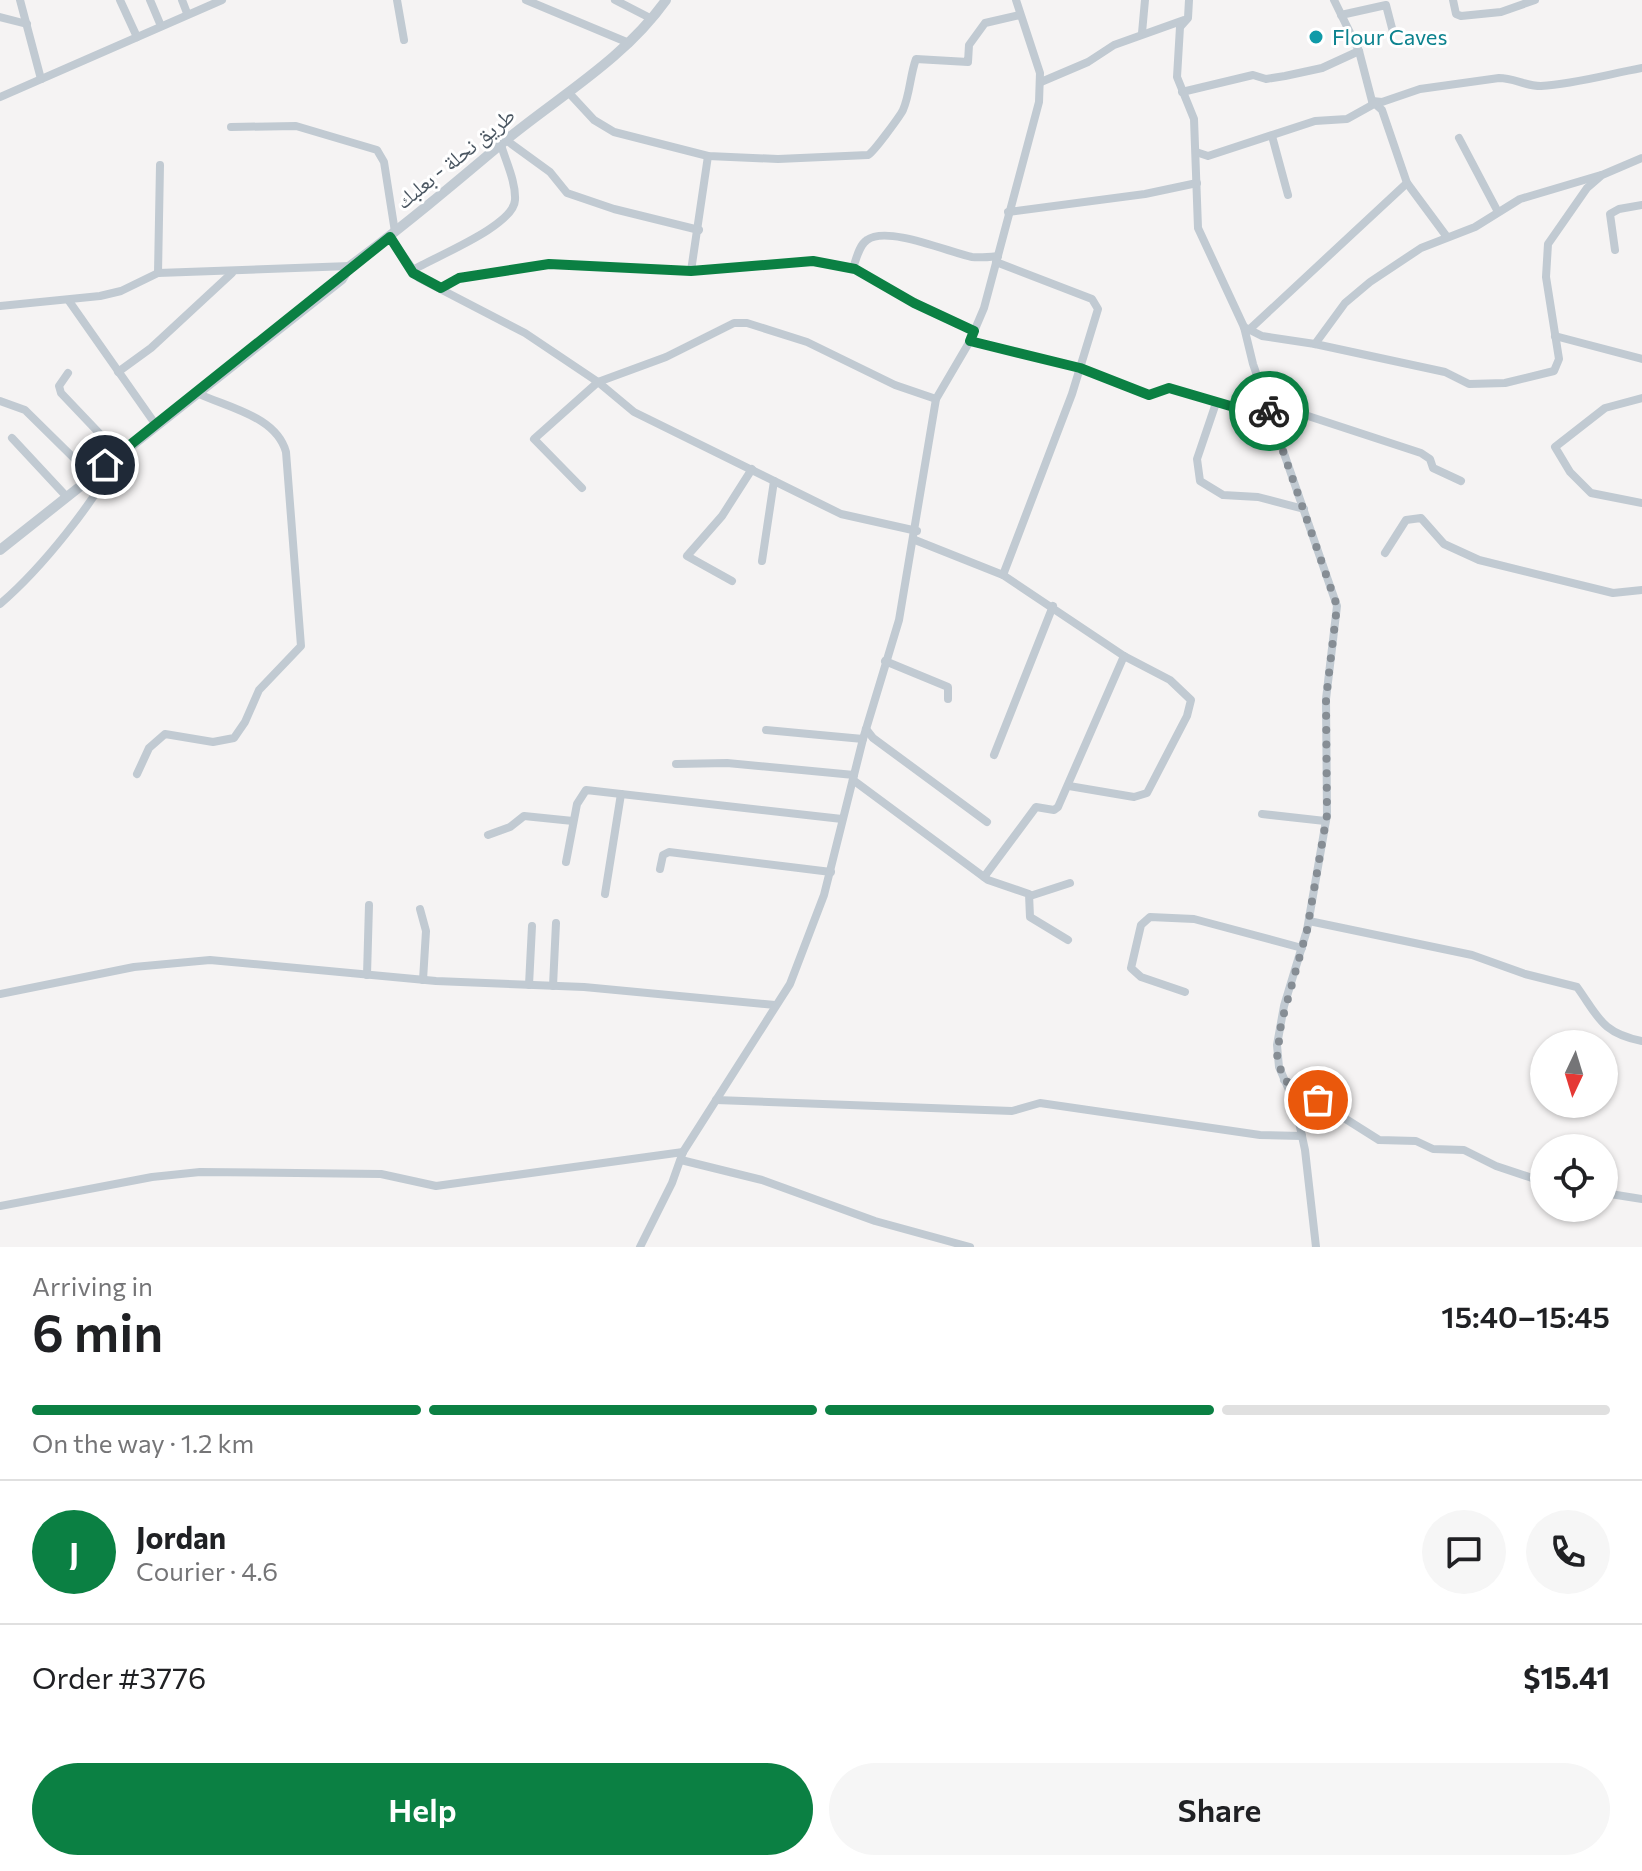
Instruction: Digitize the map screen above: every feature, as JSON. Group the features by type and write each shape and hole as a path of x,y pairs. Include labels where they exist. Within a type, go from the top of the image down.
{"street":[{"path":"20,0 41,79"},
{"path":"120,0 137,37"},
{"path":"150,0 161,26"},
{"path":"182,0 187,13"},
{"path":"0,97 222,0"},
{"path":"397,0 404,40"},
{"path":"526,0 629,43"},
{"path":"615,0 652,19"},
{"name":"طريق نحلة - بعلبك","path":"0,550 342,279 350,266 569,93 629,43 666,0"},
{"path":"640,1247 682,1156 790,984 831,872 863,739 899,620 916,536 936,399 974,331 997,259 1039,102 1041,82 1016,0"},
{"path":"1142,33 1145,0"},
{"path":"1189,0 1188,18 1180,27 1177,77 1194,119 1201,240 1247,327 1267,406 1337,606 1326,699 1329,778 1325,821 1309,921 1284,1006 1277,1045 1284,1080 1295,1104 1302,1136 1316,1247"},
{"path":"1334,0 1359,51 1373,102 1382,110 1407,183 1447,237"},
{"path":"1453,0 1456,14 1461,16 1501,12 1535,0"},
{"path":"1341,15 1386,5 1393,32"},
{"path":"569,93 594,120 614,132 708,156 778,159 872,154 903,111 916,59 968,62 969,45 985,23 1020,15"},
{"path":"0,17 27,24"},
{"path":"1041,82 1142,33 1188,18"},
{"path":"1182,92 1253,75 1266,79 1322,68 1359,51"},
{"path":"1196,152 1208,156 1315,121 1347,119 1373,102 1420,89 1499,78 1521,85 1544,86 1642,68"},
{"path":"231,127 296,126 377,150 384,162 392,235 419,278 525,333 598,382 634,412 856,519 916,536 1003,575 1124,656 1170,680 1191,700 1187,716 1144,795 1134,797 1069,786"},
{"path":"1272,136 1288,195"},
{"path":"1459,138 1498,212"},
{"path":"504,143 550,172 555,182 567,193 614,209 699,230"},
{"path":"413,270 460,246 511,212 515,203 514,191 504,143"},
{"path":"691,271 708,156"},
{"path":"1315,344 1329,321 1370,282 1421,248 1475,227 1541,191 1602,175 1642,158"},
{"path":"158,273 160,165"},
{"path":"1247,327 1262,336 1445,372 1469,384 1505,383 1554,371 1559,359 1546,277 1548,244 1579,197 1602,175"},
{"path":"1008,212 1145,194 1197,183"},
{"path":"1247,327 1407,183"},
{"path":"1615,250 1610,214 1642,205"},
{"path":"853,268 862,246 878,237 928,242 971,257 997,259 1097,303 1097,314 1080,368 1003,575"},
{"path":"441,288 459,278 549,264 691,271 813,261 853,268 914,303 974,331"},
{"path":"0,306 69,301 121,291 158,273 350,266"},
{"path":"118,372 151,348 233,272"},
{"path":"69,301 156,425"},
{"path":"582,488 534,439 598,382 666,357 726,325 747,323 807,342 895,385 936,399"},
{"path":"1555,336 1642,359"},
{"path":"970,341 1080,368 1149,395 1169,388 1244,410 1267,406 1373,434 1428,457 1433,468 1461,481"},
{"path":"0,604 84,512 106,482 119,454 61,393 59,386 68,373"},
{"path":"137,774 149,748 165,734 213,742 227,742 234,738 259,690 301,646 282,437 271,426 197,393"},
{"path":"1642,398 1605,408 1555,447 1570,472 1591,493 1642,503"},
{"path":"0,401 25,410 91,475"},
{"path":"1216,403 1197,459 1200,481 1223,495 1258,497 1304,509"},
{"path":"12,438 66,496"},
{"path":"732,581 687,556 722,516 752,469"},
{"path":"762,561 774,481"},
{"path":"1385,553 1406,520 1421,518 1444,544 1479,560 1613,593 1642,590"},
{"path":"994,755 1053,606"},
{"path":"984,877 1036,807 1057,809 1124,656"},
{"path":"885,661 948,687 948,699"},
{"path":"866,729 873,738 987,822"},
{"path":"766,730 863,739"},
{"path":"676,764 727,763 854,777 984,877 1030,896 1070,883"},
{"path":"566,862 578,799 586,790 842,819"},
{"path":"605,894 621,794"},
{"path":"1262,814 1325,821"},
{"path":"488,835 510,827 524,816 573,821"},
{"path":"660,869 663,855 669,852 831,872"},
{"path":"1030,896 1028,915 1068,940"},
{"path":"367,975 369,905"},
{"path":"420,909 426,931 423,980"},
{"path":"1185,992 1141,977 1131,968 1141,925 1150,917 1194,919 1302,948"},
{"path":"1309,921 1472,955 1525,974 1577,987 1586,1007 1616,1034 1642,1041"},
{"path":"553,986 556,923"},
{"path":"529,985 532,926"},
{"path":"0,994 134,967 190,960 775,1005"},
{"path":"1284,1080 1379,1140 1416,1141 1433,1149 1464,1150 1496,1166 1530,1177"},
{"path":"716,1100 1012,1111 1040,1103 1260,1135 1302,1136"},
{"path":"0,1206 152,1177 200,1172 381,1174 436,1186 682,1156 762,1180 875,1221 970,1247"},
{"path":"1618,1195 1642,1199"}],"way so far":[{"path":"1269,411 1337,606 1326,699 1327,815 1314,879 1311,912 1284,1006 1277,1045 1277,1058 1284,1080 1318,1100"}],"place":[{"name":"Flour Caves","path":"1316,37"}],"route":[{"path":"105,465 342,279 350,266 390,237 413,273 441,288 459,278 549,264 691,271 788,261 846,266 974,331 970,341 1080,368 1149,395 1156,395 1163,387 1244,410 1267,406 1269,411"}]}
